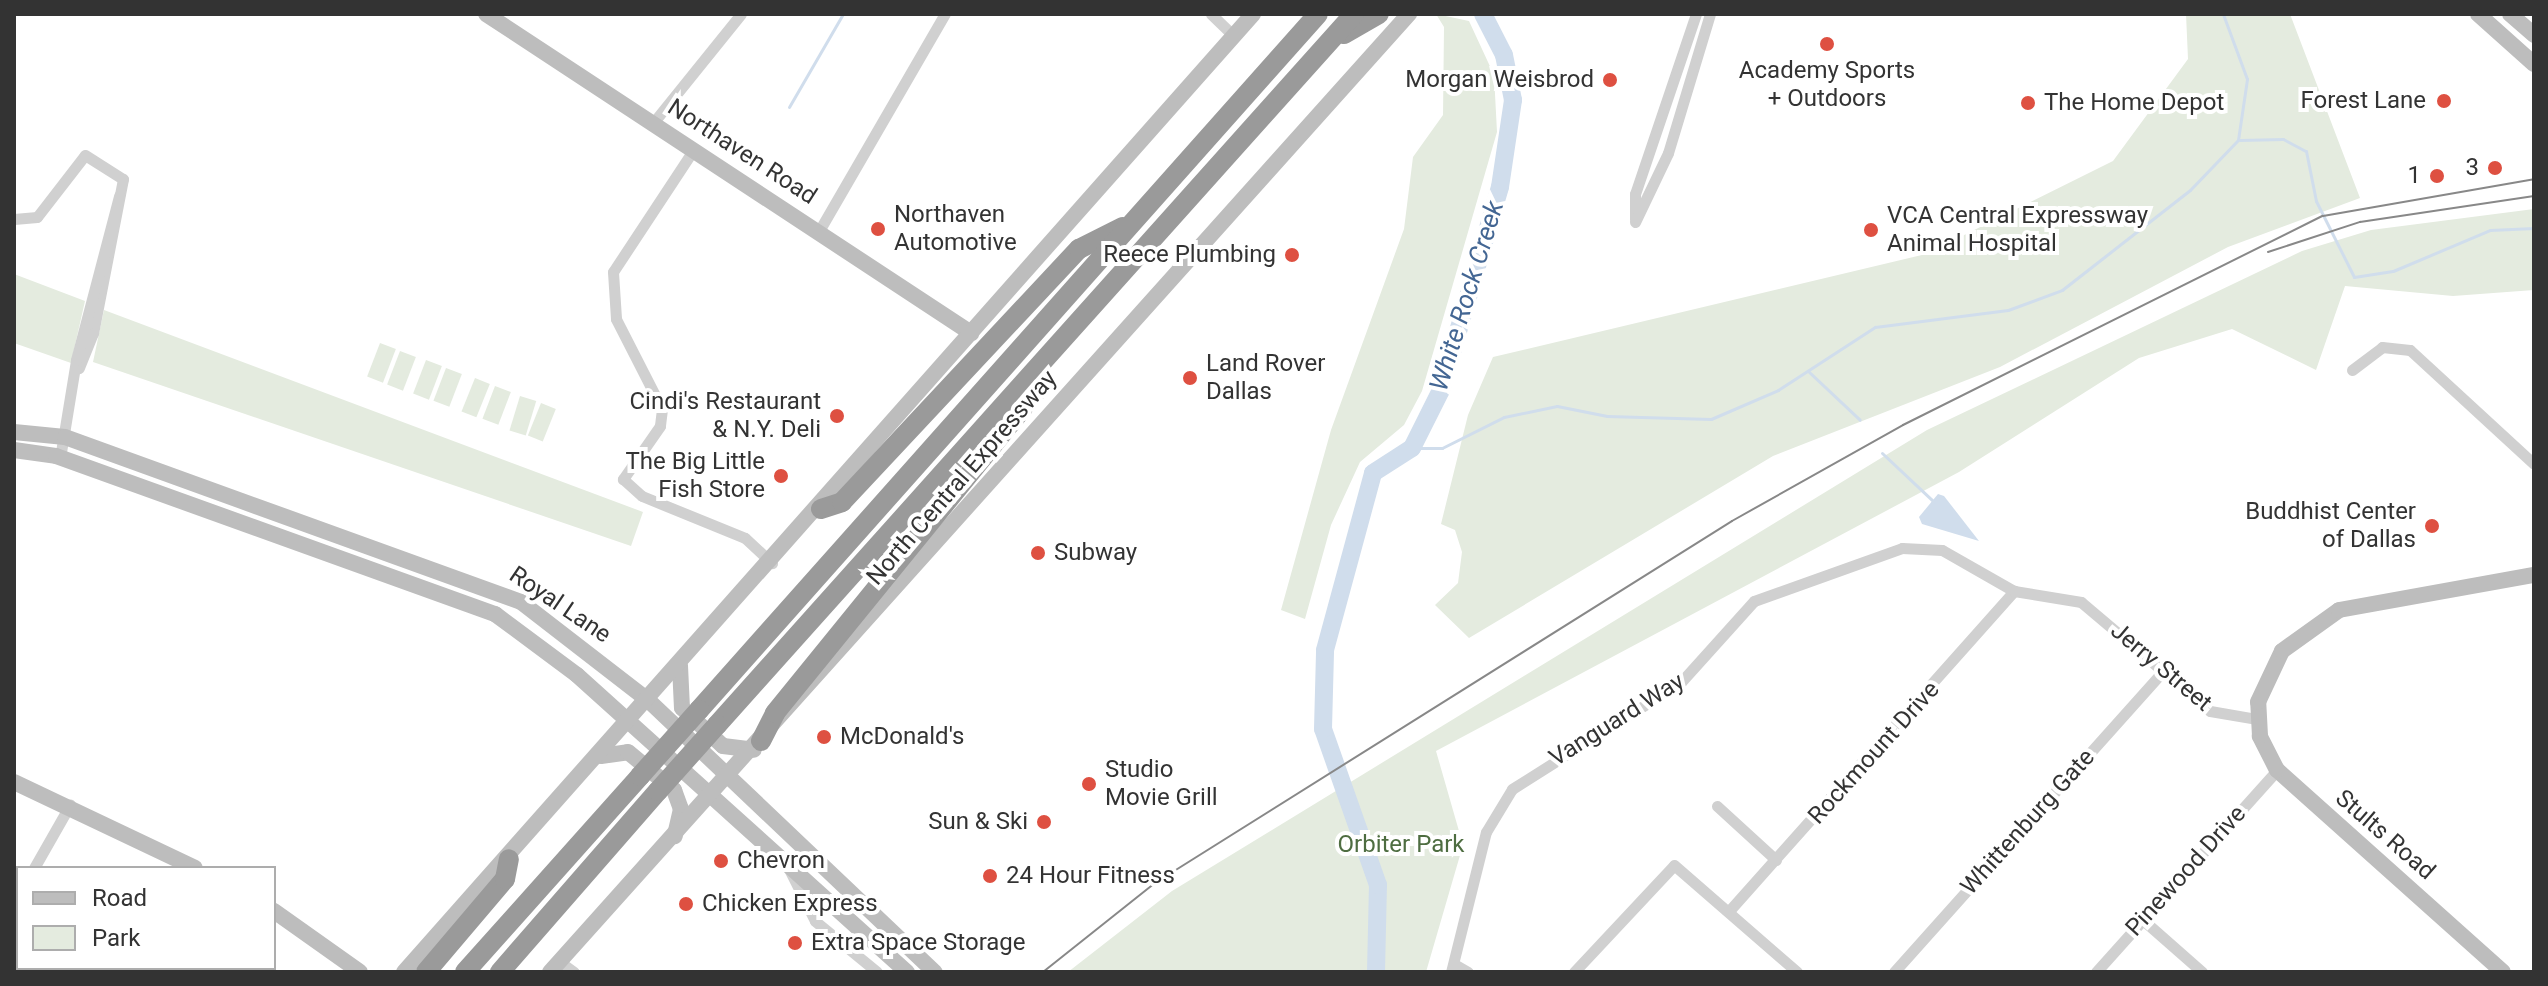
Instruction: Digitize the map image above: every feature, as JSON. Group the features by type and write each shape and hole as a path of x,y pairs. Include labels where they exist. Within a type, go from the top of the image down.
{"highway":[{"name":"North Central Expressway","path":"465,972 1318,14"},
{"name":"North Central Expressway","path":"500,972 658,791 1062,344 1354,14"},
{"path":"1327,45 1379,14"},
{"path":"821,509 842,502 1079,249 1133,222"},
{"path":"758,746 775,713 1047,379 1062,344"},
{"path":"426,972 505,879 509,859"}],"main road":[{"name":"Northaven Road","path":"486,14 971,333"},
{"path":"404,972 821,509 971,333 1253,14"},
{"name":"North Central Expressway","path":"555,967 673,841 1409,14"},
{"path":"2478,14 2534,64"},
{"path":"2510,14 2534,35"},
{"name":"Royal Lane","path":"14,432 65,437 414,559 521,602 649,701 935,972"},
{"name":"Royal Lane","path":"14,450 60,458 407,579 513,625 629,724 904,970"},
{"path":"238,520 245,499"},
{"path":"407,579 414,559"},
{"path":"2257,719 2270,666 2297,636 2339,610 2534,575"},
{"path":"680,666 682,708 723,746 758,746"},
{"name":"Stults Road","path":"2257,719 2277,770 2503,972"},
{"path":"601,756 628,752 674,790 681,809 673,841"},
{"path":"14,782 70,805 191,866"},
{"path":"276,912 360,972"}],"street":[{"path":"653,123 741,14"},
{"path":"819,231 945,14"},
{"path":"1211,14 1234,36"},
{"path":"1696,14 1635,194 1635,222 1668,153 1710,14"},
{"path":"1690,30 1702,35"},
{"path":"694,149 613,272 616,319 662,409 660,426 623,479 642,496 745,538 772,563"},
{"path":"14,219 37,217 85,155 117,171 119,196 93,333 79,368 60,458"},
{"path":"2352,370 2382,347 2410,350 2534,464"},
{"name":"Vanguard Way","path":"1452,968 1499,805 1532,774 1681,682 1754,601 1914,546 1955,555 2014,591 2072,598 2104,619"},
{"name":"Rockmount Drive","path":"1729,911 2014,591"},
{"name":"Jerry Street","path":"2104,619 2162,672 2218,714 2257,719"},
{"name":"Whittenburg Gate","path":"1894,972 2162,672"},
{"name":"Pinewood Drive","path":"2096,972 2277,770"},
{"path":"35,866 70,805"},
{"path":"1717,806 1776,860"},
{"path":"788,865 815,921 877,972"},
{"path":"1574,972 1674,865 1797,972"},
{"path":"2143,920 2202,972"},
{"path":"555,967 574,972"},
{"path":"1452,968 1468,972"}],"green space":[{"path":"1436,14 1469,21 1494,75 1497,132 1422,391 1404,425 1360,462 1331,525 1305,619 1281,610 1331,430 1404,229 1413,157 1443,115 1444,27"},
{"path":"2186,14 2290,14 2360,198 2228,247 2000,367 1773,456 1469,638 1435,605 1458,583 1462,552 1455,530 1441,524 1468,415 1493,357 1926,254 2113,161 2188,59"},
{"name":"Orbiter Park","path":"2534,209 2534,290 2453,296 2345,286 2316,370 2232,329 2139,358 1959,472 1436,751 1463,845 1426,972 1068,972 1172,891 1927,430 2302,251 2371,230"},
{"path":"14,274 85,301 71,363 14,343"},
{"path":"104,310 643,512 631,546 93,362"},
{"path":"380,343 396,349 383,383 367,377"},
{"path":"400,351 416,357 403,391 387,385"},
{"path":"426,360 442,366 429,400 413,394"},
{"path":"446,368 462,374 449,407 433,401"},
{"path":"475,378 490,384 476,417 462,411"},
{"path":"495,386 511,392 498,425 482,419"},
{"path":"520,396 536,401 526,435 509,430"},
{"path":"541,403 556,409 543,441 528,435"}],"water":[{"path":"1938,494 1944,496 1979,541 1922,524 1919,517"}],"waterway":[{"path":"789,107 843,14"},
{"name":"White Rock Creek","path":"1376,972 1378,885 1323,729 1325,650 1373,473 1412,448 1441,390 1500,187 1513,100 1504,55 1483,14"},
{"path":"1412,448 1442,448 1504,417 1557,406 1607,416 1711,419 1778,390 1875,327 2008,310 2062,290 2190,190 2238,140 2247,79 2223,14"},
{"path":"2240,140 2283,139 2306,151 2316,201 2354,277 2393,271 2490,230 2534,228"},
{"path":"1808,371 1860,420"},
{"path":"1882,453 1934,502"}],"tram line":[{"path":"1043,972 1155,883 1732,521 1903,425 2323,216 2534,179"},
{"path":"2268,252 2360,222 2534,196"}],"place":[{"name":"Academy Sports + Outdoors","path":"1827,44"},
{"name":"Morgan Weisbrod","path":"1610,80"},
{"name":"Forest Lane","path":"2444,101"},
{"name":"The Home Depot","path":"2028,103"},
{"name":"3","path":"2495,168"},
{"name":"1","path":"2437,176"},
{"name":"Northaven Automotive","path":"878,229"},
{"name":"VCA Central Expressway Animal Hospital","path":"1871,230"},
{"name":"Reece Plumbing","path":"1292,255"},
{"name":"Land Rover Dallas","path":"1190,378"},
{"name":"Cindi's Restaurant & N.Y. Deli","path":"837,416"},
{"name":"The Big Little Fish Store","path":"781,476"},
{"name":"Buddhist Center of Dallas","path":"2432,526"},
{"name":"Subway","path":"1038,553"},
{"name":"McDonald's","path":"824,737"},
{"name":"Studio Movie Grill","path":"1089,784"},
{"name":"Sun & Ski","path":"1044,822"},
{"name":"Chevron","path":"721,861"},
{"name":"24 Hour Fitness","path":"990,876"},
{"name":"Chicken Express","path":"686,904"},
{"name":"Extra Space Storage","path":"795,943"}]}
